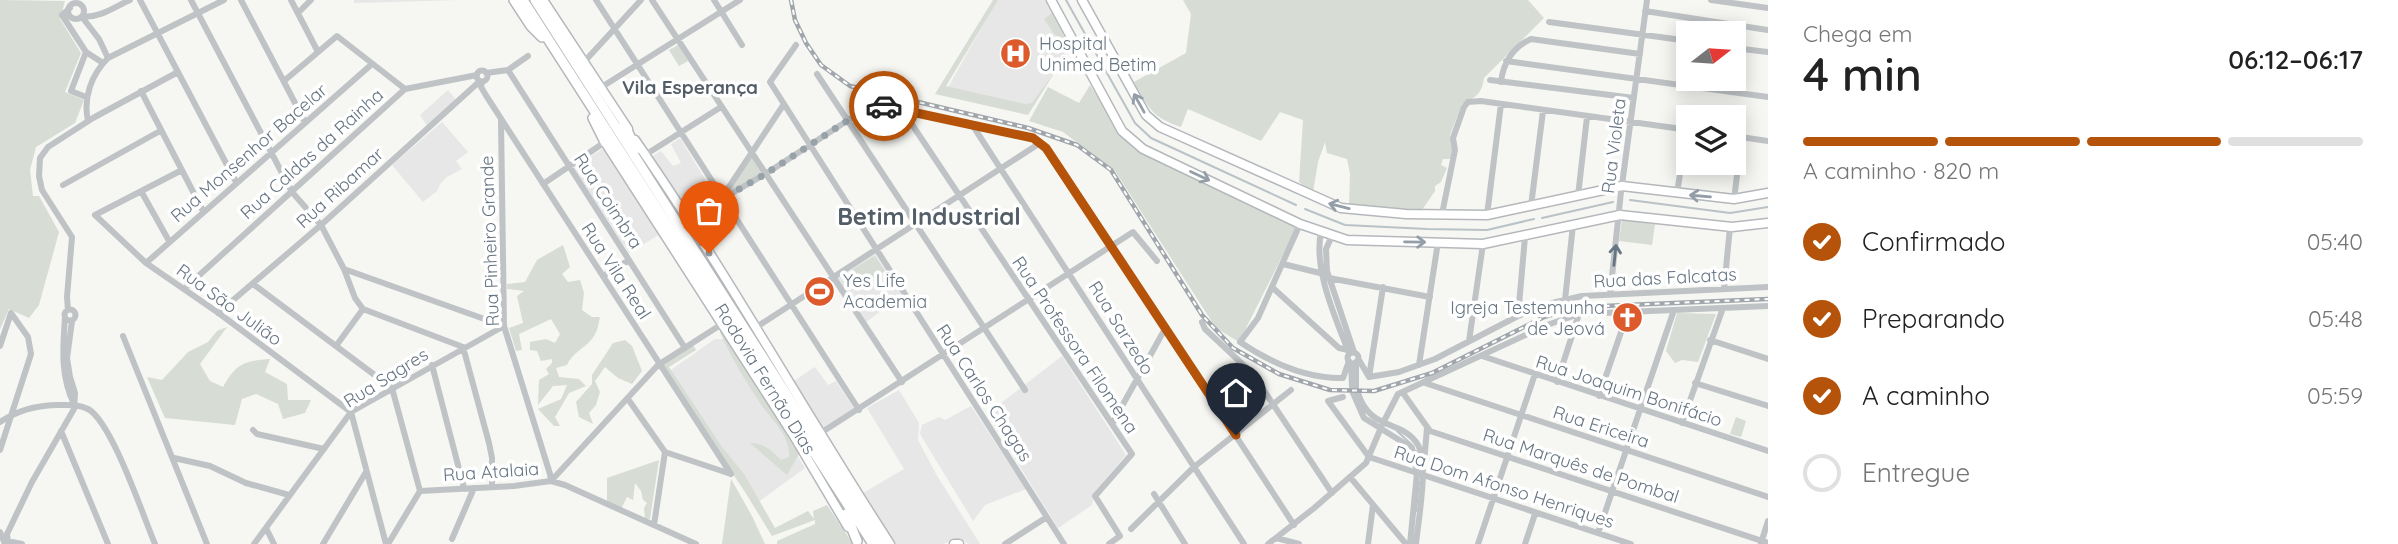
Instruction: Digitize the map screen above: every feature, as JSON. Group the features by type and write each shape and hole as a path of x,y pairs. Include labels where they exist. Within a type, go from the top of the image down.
{"highway":[{"path":"514,0 531,26 553,46"},
{"name":"Rodovia Fernão Dias","path":"523,0 873,544"},
{"name":"Rodovia Fernão Dias","path":"534,0 883,544"},
{"path":"573,76 605,142"},
{"path":"624,124 688,242"},
{"path":"815,457 850,520 858,542"},
{"path":"856,490 873,529"}],"main road":[{"name":"Rodovia Fernão Dias","path":"543,0 687,219 890,544"},
{"path":"1051,0 1122,131 1132,142 1300,224 1332,236 1347,240 1483,244 1620,215 1730,227 1768,223"},
{"path":"1082,0 1146,116 1160,127 1333,206 1380,212 1487,215 1622,186 1734,199 1768,193"},
{"name":"Rodovia Fernão Dias","path":"605,142 794,436 858,542"}],"street":[{"path":"70,8 71,17 76,19 99,14 130,0"},
{"path":"140,0 236,182"},
{"path":"191,0 292,192 321,225 344,268 355,298 363,309 463,347 492,458 492,487"},
{"path":"88,121 86,97 98,68 105,61 224,0"},
{"path":"242,0 305,122"},
{"path":"291,0 318,52"},
{"path":"298,13 311,0"},
{"path":"596,0 859,410"},
{"path":"584,62 640,0"},
{"path":"652,0 902,382"},
{"path":"714,0 742,45"},
{"path":"600,88 740,0"},
{"name":"Rua Violeta","path":"1610,295 1647,0"},
{"path":"1711,0 1768,8"},
{"path":"82,16 84,11 80,5 75,4 62,15 86,52 105,61"},
{"path":"1645,11 1768,30"},
{"path":"82,16 99,40 105,61"},
{"path":"1549,22 1676,39"},
{"path":"284,81 337,36 405,89"},
{"path":"1501,82 1506,61 1523,43 1531,39 1640,54"},
{"name":"Rua Carlos Chagas","path":"796,45 770,82 1064,544"},
{"path":"1746,49 1768,52"},
{"path":"86,52 71,91 86,97"},
{"path":"508,70 528,56"},
{"path":"1506,61 1768,97"},
{"name":"Rua Monsenhor Bacelar","path":"145,263 372,64"},
{"name":"Rua Caldas da Rainha","path":"184,289 405,89 480,79 482,71 486,73 508,70"},
{"name":"Rua Coimbra","path":"508,70 685,348"},
{"path":"74,407 64,378 62,362 72,237 42,190 39,176 40,158 48,147 88,121 178,72"},
{"path":"817,74 1025,390"},
{"name":"Rua Vila Real","path":"480,79 481,87 542,184 732,474 665,452"},
{"name":"Rua Ribamar","path":"218,313 321,225 480,79"},
{"path":"1490,80 1634,98"},
{"path":"141,91 203,211"},
{"path":"1442,214 1455,150 1453,138 1468,102 1481,101 1676,128"},
{"path":"722,198 784,104"},
{"path":"687,219 767,173 873,104 1033,138 1046,148 1058,164 1294,525"},
{"path":"1487,215 1501,104"},
{"path":"645,155 722,107"},
{"name":"Rua Professora Filomena","path":"903,111 1132,454 1095,496 1120,536 1109,544"},
{"path":"1531,206 1543,111"},
{"path":"1578,196 1587,117"},
{"name":"Rua Pinheiro Grande","path":"501,119 504,326 551,481"},
{"name":"Rua Sarzedo","path":"973,126 1244,544"},
{"path":"63,184 160,131"},
{"path":"1746,138 1768,141"},
{"path":"542,184 605,142"},
{"path":"755,328 1040,144"},
{"path":"169,242 141,191 180,171"},
{"path":"1677,193 1680,175"},
{"path":"1734,199 1736,175"},
{"name":"Rua São Julião","path":"141,191 95,215 145,263 218,313 351,412"},
{"path":"1300,224 1273,288 1258,318 1241,342 1268,359 1305,374 1343,378 1352,357 1320,273 1318,254 1321,232"},
{"path":"1564,300 1573,225"},
{"path":"1724,289 1730,227"},
{"path":"819,434 1133,232 1157,261"},
{"path":"1332,236 1326,249 1329,278 1340,306 1352,357 1355,390 1364,418 1381,426 1412,448 1420,474"},
{"path":"1518,316 1525,237"},
{"path":"1419,365 1438,242"},
{"path":"1469,341 1483,244"},
{"path":"603,276 629,260"},
{"path":"1283,264 1320,273"},
{"path":"344,268 504,326"},
{"path":"1329,278 1430,297"},
{"path":"253,284 392,388 420,491"},
{"path":"1369,377 1383,287"},
{"path":"1273,288 1352,357 1369,377"},
{"name":"Rua das Falcatas","path":"1369,377 1399,372 1419,365 1518,316 1564,300 1582,296 1768,288"},
{"path":"1268,544 1366,463 1398,394 1547,325 1579,314 1768,306"},
{"path":"1682,424 1723,308"},
{"path":"336,346 363,309"},
{"path":"1598,533 1674,310"},
{"path":"1600,396 1628,312"},
{"path":"0,346 11,313 28,337 32,354 0,450"},
{"path":"7,544 7,534 32,482 74,407 75,393 67,358 72,321 67,320 66,313"},
{"path":"1557,382 1579,314"},
{"path":"1202,322 1205,329 1231,356 1253,374 1332,493"},
{"path":"551,481 660,364 722,324"},
{"name":"Rua Sagres","path":"254,544 351,412 504,326"},
{"path":"1112,424 1166,327"},
{"path":"123,336 207,544"},
{"path":"1710,340 1768,359"},
{"name":"Rua Joaquim Bonifácio","path":"1482,356 1768,451"},
{"path":"432,365 464,488"},
{"path":"1478,544 1535,374"},
{"name":"Rua Ericeira","path":"1425,383 1768,496"},
{"path":"1695,383 1768,406"},
{"path":"1130,529 1156,497 1291,390"},
{"path":"1403,393 1427,428 1408,544"},
{"path":"1343,397 1328,401 1369,457"},
{"path":"628,399 665,452 654,525"},
{"path":"0,422 31,406 74,407 92,412 104,424 118,453 155,544"},
{"path":"351,412 387,544"},
{"path":"1381,426 1404,432 1418,445 1420,474 1416,544"},
{"name":"Rua Marquês de Pombal","path":"1427,428 1763,542"},
{"path":"253,430 324,449"},
{"path":"61,431 108,544"},
{"path":"1418,445 1426,443"},
{"name":"Rua Dom Afonso Henriques","path":"1369,457 1631,544"},
{"path":"174,458 210,466 246,482 289,495"},
{"path":"323,544 366,472"},
{"path":"1350,477 1408,544"},
{"name":"Rua Atalaia","path":"387,544 420,491 551,481 696,544"},
{"path":"453,539 474,488"},
{"path":"1156,497 1185,544"},
{"path":"1368,544 1373,505"},
{"path":"1525,544 1535,514"},
{"path":"1005,544 1046,517"},
{"path":"1763,542 1768,521"},
{"path":"266,527 274,544"},
{"path":"0,532 7,544"},
{"path":"1276,538 1299,544"},
{"path":"7,544 22,544"}],"shaded area":[{"path":"0,0 65,1 60,19 81,53 65,92 84,100 75,123 36,147 30,170 33,196 39,196 59,232 39,305 29,318 9,309 0,329"},
{"path":"354,0 460,0 354,3"},
{"path":"993,0 998,0 946,86 1025,104 1032,103 1058,67 1028,115 935,94"},
{"name":"Hospital Unimed Betim","path":"997,0 1047,0 1071,46 1031,106 946,91"},
{"path":"1183,0 1528,0 1544,18 1484,78 1477,95 1462,104 1450,135 1454,148 1451,159 1443,159 1441,165 1447,168 1422,210 1349,206 1350,174 1347,159 1327,153 1325,142 1318,162 1313,192 1299,182 1303,120 1280,112 1261,141 1188,109 1181,127 1157,115 1134,82 1186,53 1191,14"},
{"path":"1052,13 1063,39 1055,35 1044,19"},
{"path":"678,45 688,61 679,66 669,50"},
{"path":"1090,85 1124,139 1137,151 1298,225 1239,342 1216,328 1115,171 1063,132 1029,121 1048,87 1079,103"},
{"path":"448,90 458,102 427,126 420,115"},
{"path":"442,122 468,152 456,161 462,169 447,177 437,191 423,202 392,165"},
{"path":"680,138 717,199 689,216 651,157 661,151 673,166 681,163 671,144"},
{"path":"604,148 660,234 629,253 573,167"},
{"path":"752,153 764,172 726,195"},
{"path":"1622,220 1655,224 1652,245 1619,241"},
{"path":"563,245 570,267 562,274 568,282 580,280 584,293 582,310 592,317 600,317 597,330 589,343 573,356 567,365 556,368 559,377 579,379 586,386 569,393 555,417 560,426 554,426 538,409 561,399 567,385 553,386 538,405 539,380 549,374 546,369 552,359 541,361 537,351 530,350 530,342 546,339 555,343 560,334 551,319 519,334 522,350 516,351 509,328 523,323 517,296 524,291 507,289 507,284 525,282 537,260"},
{"path":"875,254 902,296 866,322 837,278"},
{"path":"875,256 885,271 863,284 856,275 859,282 845,287 841,277 854,272 853,269"},
{"path":"1677,313 1716,314 1698,362 1682,360 1675,363 1666,351"},
{"path":"227,327 200,364 210,381 223,387 241,365 270,359 265,372 287,384 288,400 311,400 305,413 283,419 278,404 256,394 242,399 235,425 165,418 147,377 162,380 188,352 208,342 217,331"},
{"path":"722,331 799,454 787,475 750,443 764,446 781,460 789,457 787,441 742,375 724,341 720,332"},
{"path":"715,339 724,339 805,468 757,503 668,372"},
{"path":"625,340 632,346 642,371 632,384 618,378 605,367 595,381 600,392 596,405 589,413 593,424 579,417 576,402 592,384 592,375 613,343"},
{"path":"693,345 696,350 669,367 722,447 744,474 775,528 808,511 814,519 813,511 827,505 853,544 777,544 777,541 815,524 815,520 772,536 661,366"},
{"path":"1062,356 1126,455 1095,491 1092,505 1058,528 987,414"},
{"path":"815,367 828,385 836,381 854,409 821,429 792,382"},
{"path":"899,390 919,423 918,440 980,544 969,544 956,539 943,544 892,544 863,493 904,469 867,408"},
{"path":"971,406 1026,489 985,505 973,521 920,434 922,425 939,417 945,420"},
{"path":"1736,417 1746,421 1741,437 1730,434"},
{"path":"659,460 650,519 645,519 644,508 647,503 635,483 633,500 627,497 621,509 607,503 607,478"},
{"path":"731,479 752,516 765,544 722,544"}],"waterway":[{"path":"1066,0 1135,123 1151,138 1296,205"},
{"path":"1630,200 1730,213 1768,207"},
{"path":"1542,218 1613,202"},
{"path":"1305,209 1345,225 1427,229 1487,230 1534,219"},
{"path":"1397,431 1413,446"},
{"path":"1416,451 1419,466"},
{"path":"1416,511 1419,482"}],"railway":[{"path":"791,0 795,20 821,65 850,86 1028,128 1077,145 1111,170 1202,315 1233,348 1279,374 1330,390 1374,391 1432,373 1544,317 1580,307 1768,299"}],"way so far":[{"path":"709,253 687,219 767,173 873,104 884,106"}],"place":[{"name":"Hospital Unimed Betim","path":"1016,54"},
{"name":"Yes Life Academia","path":"820,291"},
{"name":"Igreja Testemunha de Jeová","path":"1628,318"}],"district":[{"name":"Vila Esperança","path":"690,87"},
{"name":"Betim Industrial","path":"929,217"}],"route":[{"path":"884,106 1033,138 1046,148 1236,435"}]}
